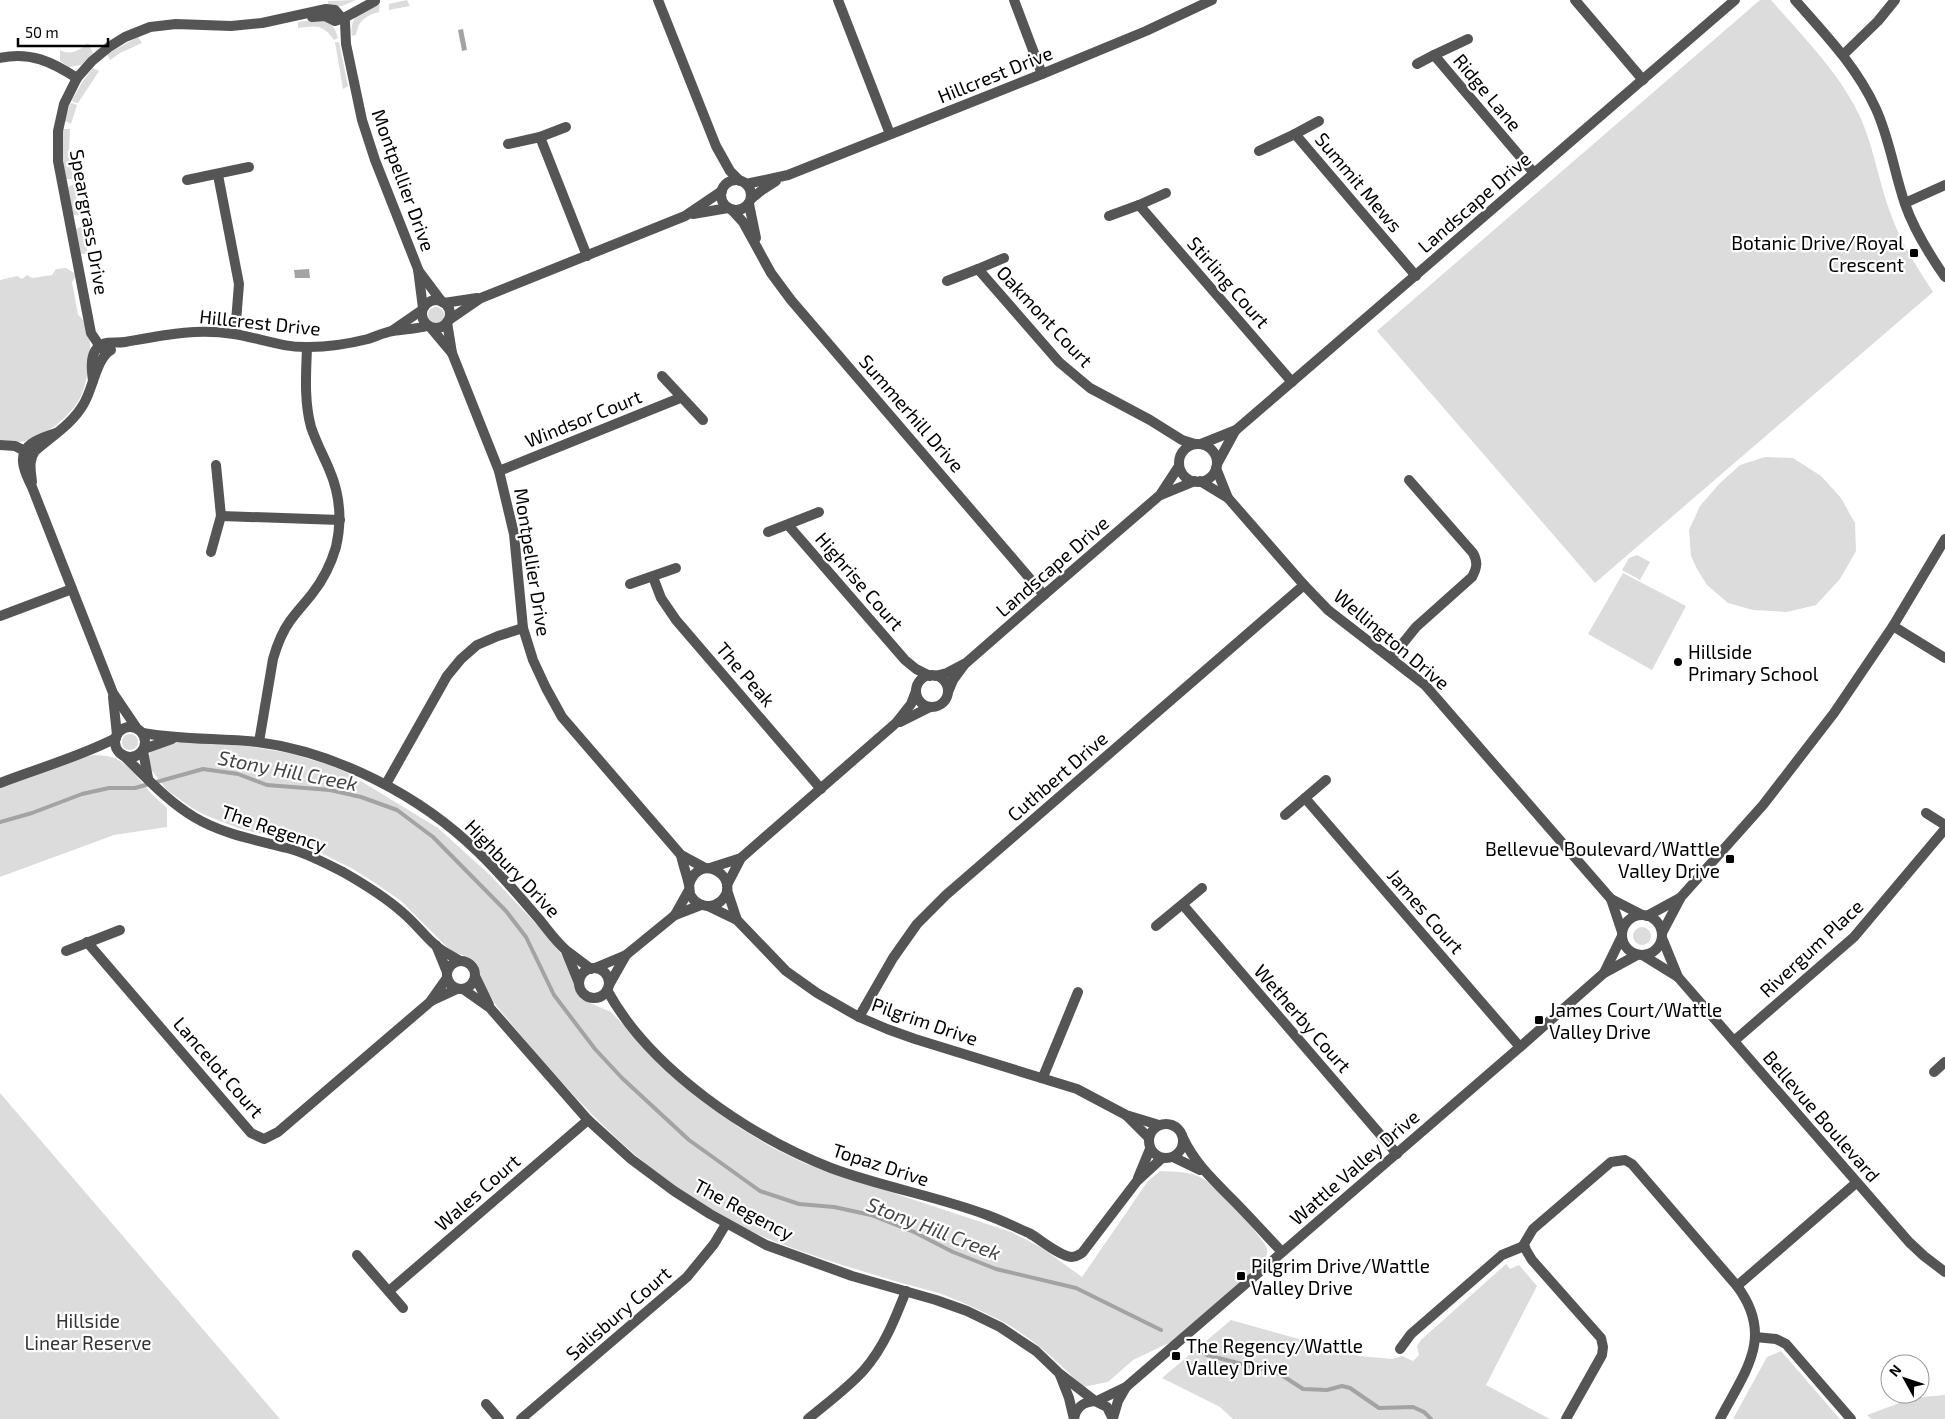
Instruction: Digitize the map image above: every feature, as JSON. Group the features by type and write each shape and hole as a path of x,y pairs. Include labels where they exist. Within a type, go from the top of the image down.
{"street":[{"path":"481,298 443,302 433,301 423,309 422,319 429,327 440,328 481,298 685,216 730,209 742,210 750,201 751,191 730,171 716,146 658,0"},
{"path":"838,0 890,134"},
{"path":"1014,0 1042,74"},
{"name":"Hillcrest Drive","path":"750,201 762,190 788,175 1146,32 1199,3 1212,0"},
{"path":"1575,0 1643,80"},
{"name":"Landscape Drive","path":"1216,466 1236,430 1735,0"},
{"path":"1795,0 1843,55 1863,83 1884,128 1905,203 1925,247 1945,277"},
{"path":"1843,55 1878,21 1895,0"},
{"path":"339,18 379,1"},
{"name":"Speargrass Drive","path":"104,347 91,333 58,161 58,131 62,113 77,78 92,61 109,47 125,37 150,27 176,24 246,25 297,17 325,16 339,18"},
{"name":"Montpellier Drive","path":"339,18 368,140 418,269 423,309"},
{"name":"Ridge Lane","path":"1417,64 1468,38"},
{"path":"0,58 20,55 40,58 49,61 77,78"},
{"name":"Ridge Lane","path":"1434,56 1534,173"},
{"name":"Summit Mews","path":"1259,151 1319,121"},
{"path":"508,144 540,137 566,127"},
{"name":"Summit Mews","path":"1296,134 1416,276"},
{"path":"540,137 586,256"},
{"path":"716,146 723,189 722,201 730,209"},
{"path":"187,180 218,175 248,167"},
{"path":"218,175 239,284 235,334"},
{"name":"Hillcrest Drive","path":"743,182 788,175"},
{"path":"685,216 723,189 731,181 743,182"},
{"path":"1905,203 1945,185"},
{"path":"1110,216 1166,193"},
{"name":"Summerhill Drive","path":"750,201 751,217 759,249"},
{"name":"Stirling Court","path":"1139,205 1292,382"},
{"name":"Summerhill Drive","path":"730,209 743,222 771,273 791,300 1044,595"},
{"name":"Oakmont Court","path":"946,280 1004,258"},
{"name":"Oakmont Court","path":"978,268 1059,362 1090,388 1150,420 1182,440 1198,444"},
{"name":"Montpellier Drive","path":"418,269 443,302"},
{"path":"443,302 449,311 448,321"},
{"name":"Hillcrest Drive","path":"392,331 423,309"},
{"name":"Montpellier Drive","path":"448,321 452,353 499,471 514,534 523,628 533,660 546,688 562,717 681,855 707,868"},
{"name":"Hillcrest Drive","path":"104,347 182,332 214,332 235,334 283,346 307,348 346,344 392,331 429,327"},
{"name":"Montpellier Drive","path":"429,327 452,353"},
{"path":"27,454 68,424 82,406 93,381 104,347"},
{"path":"259,742 273,658 277,646 290,622 318,586 330,565 336,547 340,520 338,494 334,480 316,440 309,417 305,386 307,348"},
{"name":"Windsor Court","path":"662,376 680,398 703,420"},
{"name":"Windsor Court","path":"499,471 680,398"},
{"name":"Landscape Drive","path":"1198,444 1236,430"},
{"path":"1166,431 1175,445 1179,464 1185,476 1197,481 1210,477 1216,466 1216,459 1211,449 1198,444 1184,450 1179,464"},
{"path":"0,447 27,454"},
{"path":"27,454 30,463 32,487 113,693 146,741 143,750 148,778"},
{"name":"Landscape Drive","path":"932,676 947,673 966,662 1160,495 1179,464"},
{"path":"211,552 221,516 216,465"},
{"name":"Wellington Drive","path":"1216,466 1228,498"},
{"path":"1391,658 1416,627 1472,577 1477,569 1477,561 1473,553 1409,480"},
{"name":"Landscape Drive","path":"1160,495 1197,481"},
{"name":"Wellington Drive","path":"1197,481 1228,498 1304,585 1348,627 1425,685 1611,900 1622,934"},
{"name":"Highrise Court","path":"768,532 819,512"},
{"path":"221,516 340,520"},
{"name":"Highrise Court","path":"788,525 905,660 916,669 932,676"},
{"path":"1681,897 1644,915 1631,918 1624,926 1622,934 1626,948 1640,955 1656,950 1681,897 1728,846 1789,773 1834,713 1893,626 1945,539"},
{"path":"630,584 676,568"},
{"name":"The Peak","path":"654,577 661,598 676,620 821,789"},
{"name":"Cuthbert Drive","path":"860,1017 893,958 917,924 946,895 1304,585"},
{"path":"0,616 72,589"},
{"path":"1893,626 1945,658"},
{"path":"386,784 447,676 461,659 478,645 523,628"},
{"name":"Highrise Court","path":"905,660 917,688"},
{"name":"Landscape Drive","path":"948,692 953,680 966,662"},
{"path":"579,983 583,974 626,955 675,915 704,906 713,906 723,900 741,858 896,723 911,704 917,688 924,677 932,676 943,679 948,692 947,697 940,705 930,707 896,723"},
{"path":"917,688 916,696 921,704 930,707"},
{"path":"113,693 116,746 122,754"},
{"path":"0,783 92,750 116,737 119,732 127,727 139,730"},
{"name":"Highbury Drive","path":"139,730 178,738 259,742 311,754 386,784 421,805 478,851 565,950"},
{"name":"Highbury Drive","path":"143,750 178,738"},
{"path":"92,750 131,757 143,750"},
{"name":"The Regency","path":"122,754 175,805 195,818 221,829 265,843 289,848 344,872 386,899 417,925 436,946 460,961"},
{"path":"1285,815 1326,780"},
{"name":"James Court","path":"1305,798 1520,1047"},
{"path":"1926,813 1945,825"},
{"name":"Rivergum Place","path":"1734,1041 1854,937 1945,829"},
{"name":"Montpellier Drive","path":"681,855 689,888"},
{"path":"675,915 694,874 741,858"},
{"path":"707,868 715,869 723,876 727,887"},
{"name":"Pilgrim Drive","path":"727,887 737,920"},
{"path":"689,888 696,902 704,906"},
{"path":"1156,926 1202,888"},
{"name":"Wellington Drive","path":"1611,900 1644,915"},
{"name":"Wetherby Court","path":"1183,905 1397,1154"},
{"name":"Pilgrim Drive","path":"704,906 737,920 786,971 817,993 860,1017 915,1039 1077,1089 1126,1115 1159,1125"},
{"path":"1644,915 1657,922 1662,935"},
{"path":"66,951 120,930"},
{"name":"Wattle Valley Drive","path":"1604,973 1622,934"},
{"name":"Bellevue Boulevard","path":"1662,935 1678,977"},
{"name":"Lancelot Court","path":"87,942 251,1133 264,1139 278,1132 430,1002 460,989"},
{"name":"The Regency","path":"436,946 447,975"},
{"path":"565,950 593,968 604,972 607,976 608,988"},
{"path":"565,950 582,992 594,998 602,996 608,988 626,955"},
{"name":"Wattle Valley Drive","path":"1074,1419 1078,1408 1083,1404 1096,1401 1126,1387 1604,973 1640,955"},
{"name":"Bellevue Boulevard","path":"1640,955 1678,977 1909,1242 1945,1272"},
{"path":"460,961 469,963 475,976 471,984 460,989 450,985 447,975 451,964 460,961"},
{"name":"Lancelot Court","path":"430,1002 447,975"},
{"name":"The Regency","path":"475,976 490,1008 588,1120 631,1159 674,1191 726,1224 766,1245 806,1260 936,1300 967,1311 1000,1327 1036,1351 1060,1374 1096,1401 1108,1407 1113,1419"},
{"name":"Topaz Drive","path":"608,988 619,1011 673,1070 702,1095 739,1120 782,1145 832,1168 988,1215 1029,1234 1066,1256 1076,1256 1082,1253 1137,1181 1162,1158"},
{"name":"The Regency","path":"460,989 490,1008"},
{"path":"1043,1078 1078,992"},
{"name":"Topaz Drive","path":"594,998 619,1011"},
{"path":"1934,1072 1945,1062"},
{"name":"Pilgrim Drive","path":"1126,1115 1149,1144"},
{"name":"Wales Court","path":"389,1291 588,1120"},
{"path":"1205,1174 1173,1157 1162,1158 1153,1153 1149,1144 1151,1133 1159,1125 1174,1126 1181,1133 1191,1154 1205,1174 1282,1252"},
{"path":"1173,1157 1181,1150 1183,1138"},
{"name":"Topaz Drive","path":"1137,1181 1149,1144"},
{"path":"1566,1419 1602,1355 1601,1338 1532,1260 1524,1246 1526,1238 1533,1229 1611,1162 1625,1160 1632,1164 1737,1286 1748,1301 1753,1313 1755,1347 1750,1362 1720,1419"},
{"path":"1737,1286 1856,1183"},
{"name":"Salisbury Court","path":"521,1419 688,1277 714,1244 726,1224"},
{"path":"1400,1349 1411,1334 1502,1255 1524,1246"},
{"path":"357,1255 403,1308"},
{"path":"808,1419 863,1370 873,1358 890,1331 906,1291"},
{"path":"1755,1337 1776,1339 1786,1344 1851,1419"},
{"name":"The Regency","path":"1060,1374 1074,1419"},
{"name":"Wattle Valley Drive","path":"1113,1419 1118,1401 1126,1387"},
{"path":"486,1404 500,1419"}],"green space":[{"path":"356,0 342,6 328,6 328,1"},
{"path":"407,0 410,6 389,10 389,4"},
{"path":"1760,0 1771,0 1833,72 1854,104 1866,132 1894,223 1909,253 1933,292 1595,583 1377,331"},
{"path":"380,5 379,12 363,19 356,35 352,36 353,23 358,14"},
{"path":"313,20 330,23 335,29 338,38 334,40 326,31 318,27 298,28 298,22"},
{"path":"138,37 142,43 110,60 107,54"},
{"path":"335,42 339,42 348,86 343,89"},
{"path":"88,43 93,53 81,65 69,67 60,61 60,50 72,52 79,50"},
{"path":"93,68 99,71 78,103 73,102 72,100 83,81"},
{"path":"70,104 77,105 71,124 65,121"},
{"path":"63,129 70,129 69,152 73,179 66,179 62,142"},
{"path":"74,184 80,215 73,215 68,187"},
{"path":"82,226 88,254 81,254 76,229"},
{"path":"66,268 74,273 75,277 72,282 78,315 85,323 90,338 89,364 82,393 69,413 45,432 19,442 0,440 0,280 17,276 22,279 27,275 32,278 52,275 56,269"},
{"path":"436,307 444,315 436,323 428,315"},
{"path":"1765,457 1793,458 1821,476 1841,498 1855,523 1856,551 1840,579 1816,605 1787,612 1753,610 1728,603 1707,585 1691,556 1689,530 1700,506 1719,484 1740,465"},
{"path":"1637,555 1650,562 1640,580 1622,570 1629,558"},
{"path":"1623,573 1686,606 1652,670 1588,634"},
{"path":"130,734 138,742 130,750 122,742"},
{"path":"187,742 246,746 289,753 329,765 346,772 438,828 491,876 538,926 566,960 581,999 611,1012 674,1077 738,1127 773,1148 806,1164 1011,1232 1042,1248 1082,1277 1148,1181 1160,1171 1192,1174 1202,1178 1217,1190 1258,1234 1267,1249 1264,1262 1173,1341 1133,1360 1108,1382 1083,1387 1028,1338 1007,1324 983,1312 939,1293 828,1260 759,1235 719,1215 682,1191 647,1165 614,1135 552,1071 495,1004 483,983 476,962 451,951 401,901 353,869 315,850 275,837 238,828 205,815 167,790 152,771 149,758 150,753 152,750 168,744"},
{"path":"94,755 111,757 124,763 152,795 167,808 167,827 114,835 0,877 0,788 83,757"},
{"path":"1638,927 1646,927 1651,932 1649,943 1638,945 1633,940 1633,932"},
{"name":"Hillside Linear Reserve","path":"0,1093 280,1419 0,1419"},
{"path":"1506,1264 1510,1269 1519,1265 1537,1286 1486,1385 1550,1419 1233,1419 1220,1407 1162,1378 1231,1320 1359,1356 1393,1359 1402,1356 1413,1361 1419,1355 1417,1346 1421,1340"},
{"path":"1781,1351 1840,1419 1733,1419 1767,1357"},
{"path":"1945,1395 1945,1419 1871,1419 1867,1415 1897,1404 1930,1404 1930,1396"}],"shaded area":[{"path":"463,29 467,50 462,51 458,30"},
{"path":"309,269 310,278 295,278 294,270"}],"waterway":[{"name":"Stony Hill Creek","path":"0,822 32,813 82,794 109,788 135,788 203,769 238,774 267,785 330,790 361,797 397,810 433,837 506,911 526,937 554,995 595,1049 622,1078 689,1140 760,1191 799,1204 834,1207 871,1215 996,1269 1076,1288 1161,1330"},
{"name":"Stony Hill Creek","path":"1200,1350 1207,1355 1280,1374 1303,1389 1327,1390 1342,1386 1350,1388 1379,1408 1413,1407 1424,1412 1431,1419"}],"place":[{"name":"Botanic Drive/Royal Crescent","path":"1914,253"},
{"name":"Hillside Primary School","path":"1678,662"},
{"name":"Bellevue Boulevard/Wattle Valley Drive","path":"1730,859"},
{"name":"James Court/Wattle Valley Drive","path":"1539,1020"},
{"name":"Pilgrim Drive/Wattle Valley Drive","path":"1241,1276"},
{"name":"The Regency/Wattle Valley Drive","path":"1176,1356"}]}
